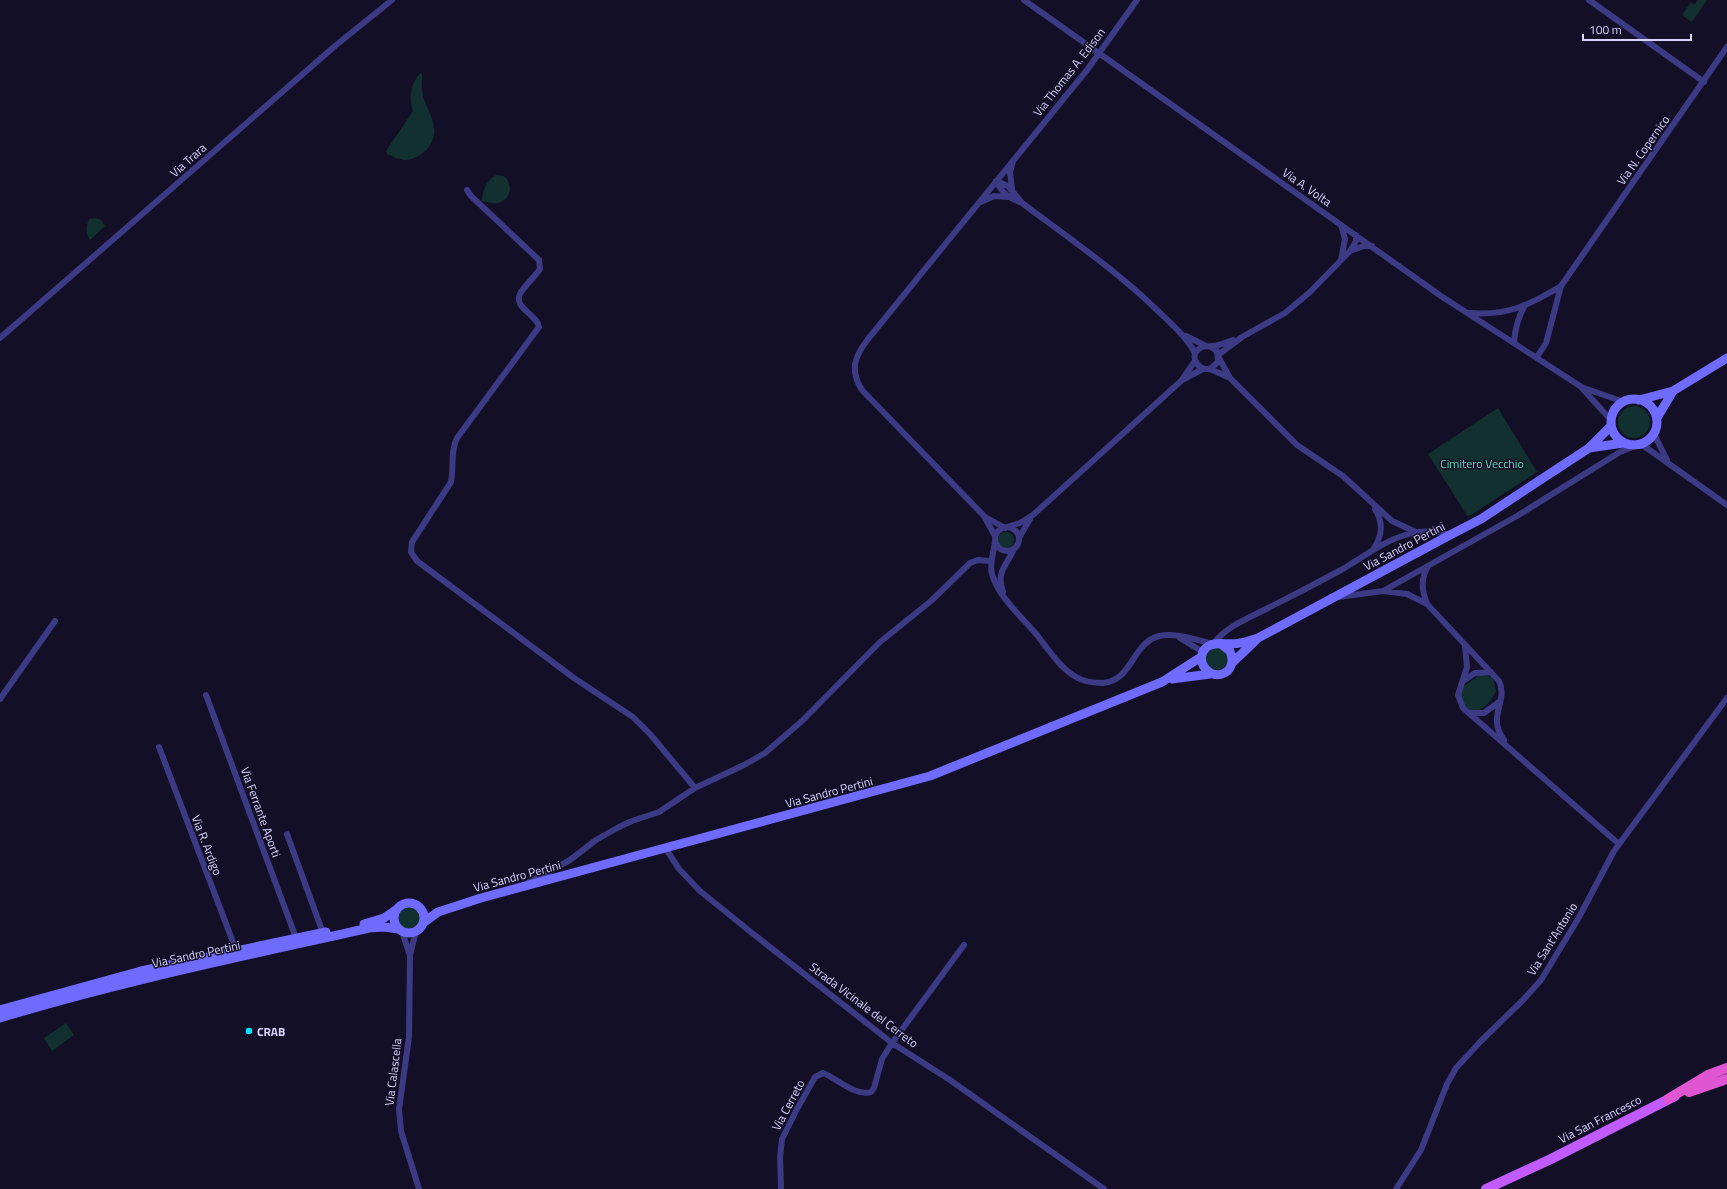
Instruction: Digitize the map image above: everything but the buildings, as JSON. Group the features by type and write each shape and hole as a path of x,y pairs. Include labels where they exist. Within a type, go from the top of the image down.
{"highway":[{"path":"1668,1099 1708,1075 1727,1068"},
{"path":"1668,1099 1727,1079"}],"main road":[{"path":"1673,391 1657,418 1654,434 1647,442 1639,445 1623,443 1614,434 1611,423 1615,409 1624,402 1629,400 1639,400 1673,391 1727,358"},
{"path":"1639,400 1650,406 1657,418"},
{"name":"Via Sandro Pertini","path":"0,1018 96,990 157,975 368,928 384,927 411,933 416,931 431,916 448,908 930,776 1167,680 1202,654 1206,647 1216,644 1240,644 1258,638 1481,518 1588,448 1611,423"},
{"name":"Via Sandro Pertini","path":"1588,448 1623,443"},
{"path":"1167,680 1210,674 1219,675 1224,673 1228,671 1232,663 1258,638"},
{"path":"1216,644 1230,651 1232,663"},
{"path":"1202,654 1203,667 1210,674"},
{"name":"Via Sandro Pertini","path":"0,1010 141,971 236,950 372,923 384,918 396,910 399,906 406,903 413,903 419,907 438,909 448,908"},
{"path":"419,907 423,914 423,923"},
{"path":"396,910 394,920 401,930"},
{"name":"Via San Francesco","path":"1486,1189 1551,1159 1668,1099 1727,1074"}],"street":[{"name":"Via Trara","path":"0,338 335,46 392,0"},
{"name":"Via A. Volta","path":"1024,0 1441,296 1580,386 1624,402"},
{"name":"Via Thomas A. Edison","path":"984,516 865,393 857,380 855,369 856,357 1099,53 1137,0"},
{"path":"1589,0 1704,82"},
{"name":"Via N. Copernico","path":"1561,286 1727,47"},
{"path":"1012,189 1010,172 1016,155"},
{"path":"996,181 1005,183 1012,189 1022,203"},
{"path":"996,181 1008,197"},
{"path":"468,190 471,196 539,260 541,264 540,269 521,293 519,299 523,308 537,320 539,327 457,438 453,450 450,484 412,542 412,554 417,561 574,678 633,717 650,734 695,788"},
{"path":"975,207 987,198 994,196 1008,197 1022,203 1132,287 1182,334 1195,353 1195,361 1181,381"},
{"path":"1340,224 1344,235 1344,247 1340,260"},
{"path":"1344,247 1356,235"},
{"path":"1210,369 1216,365 1219,357 1242,337 1285,313 1310,292 1350,251 1356,241 1356,235"},
{"path":"1350,251 1364,246 1372,246"},
{"path":"1470,314 1510,311 1524,307 1561,286"},
{"path":"1537,357 1546,343 1561,286"},
{"path":"1514,342 1520,314 1524,307"},
{"path":"1182,334 1209,346 1219,357 1230,378 1297,444 1339,473 1395,523 1416,532"},
{"path":"1195,353 1199,348 1242,337"},
{"path":"1195,361 1202,369"},
{"path":"1230,378 1210,369 1202,369 1181,381 1033,515 1017,524 1000,530 995,539 990,561 995,581 1006,599 1062,665 1074,676 1083,681 1103,683 1116,679 1126,671 1139,650 1147,642 1159,636 1173,635 1216,644 1224,633 1240,623 1395,539 1416,532 1440,532 1450,535"},
{"name":"Via A. Volta","path":"1580,386 1611,423"},
{"path":"1654,434 1659,447 1670,464"},
{"path":"1383,591 1517,516 1620,452 1639,445 1670,464 1727,505"},
{"path":"1370,501 1379,517 1382,527 1380,538 1371,552"},
{"path":"1018,538 1033,515"},
{"path":"984,516 1006,528 1016,531 1018,538 1018,544 1001,572 1001,582 1006,599"},
{"path":"984,516 999,548 1010,551 1014,549"},
{"path":"522,887 570,860 596,840 619,827 659,812 695,788 744,765 770,749 802,721 880,642 926,605 970,563 978,560 990,561"},
{"path":"1427,604 1422,590 1422,582 1428,566"},
{"path":"1326,601 1339,597 1383,591 1411,595 1427,604 1491,672 1501,686 1502,693 1499,702 1497,724 1501,737 1510,748"},
{"path":"0,699 55,621"},
{"path":"1173,635 1202,654"},
{"path":"1465,646 1467,667 1461,684 1459,698 1465,710 1619,844"},
{"path":"1461,684 1475,673 1491,672"},
{"name":"Via Ferrante Aporti","path":"206,695 296,938"},
{"name":"Via Sant'Antonio","path":"1396,1189 1405,1177 1422,1146 1447,1084 1454,1072 1478,1044 1517,1007 1541,980 1576,923 1619,844 1727,698"},
{"path":"1465,710 1472,714 1481,714 1491,709 1499,702"},
{"name":"Via R. Ardigo","path":"159,747 236,950"},
{"path":"287,834 323,933"},
{"name":"Strada Vicinale del Cerreto","path":"666,849 678,869 700,891 764,944 892,1043 950,1080 1104,1189"},
{"name":"Via Calascella","path":"401,930 410,955"},
{"name":"Via Calascella","path":"416,931 410,955 409,1037 399,1114 402,1131 418,1189"},
{"name":"Via Cerreto","path":"781,1189 780,1160 782,1139 815,1077 823,1072 846,1086 864,1093 869,1092 874,1088 882,1060 892,1043 964,945"}],"green space":[{"path":"1698,0 1707,0 1692,22 1682,15 1691,2 1694,5"},
{"path":"420,73 422,74 423,96 434,128 433,140 421,154 410,159 402,160 387,154 386,151 413,111 411,106 411,91 414,82"},
{"path":"496,175 504,176 509,183 510,191 506,199 498,203 482,201 486,186"},
{"path":"96,218 101,220 105,226 90,240 86,230 87,225 89,219"},
{"path":"1631,406 1637,406 1647,413 1650,422 1649,428 1643,435 1637,438 1631,438 1621,431 1618,425 1618,419 1625,409"},
{"name":"Cimitero Vecchio","path":"1498,408 1537,472 1468,517 1428,454"},
{"path":"1006,532 1013,537 1014,540 1009,547 1006,548 999,543 998,540 1003,533"},
{"path":"1217,648 1225,651 1228,659 1225,667 1217,670 1209,667 1206,659 1209,651"},
{"path":"1479,675 1487,675 1493,679 1496,691 1484,707 1476,711 1472,711 1466,708 1460,698 1463,687"},
{"path":"409,907 417,910 420,918 417,926 409,929 401,926 398,918 401,910"},
{"path":"66,1023 74,1035 52,1051 44,1038"}],"place":[{"name":"CRAB","path":"249,1031"}]}
